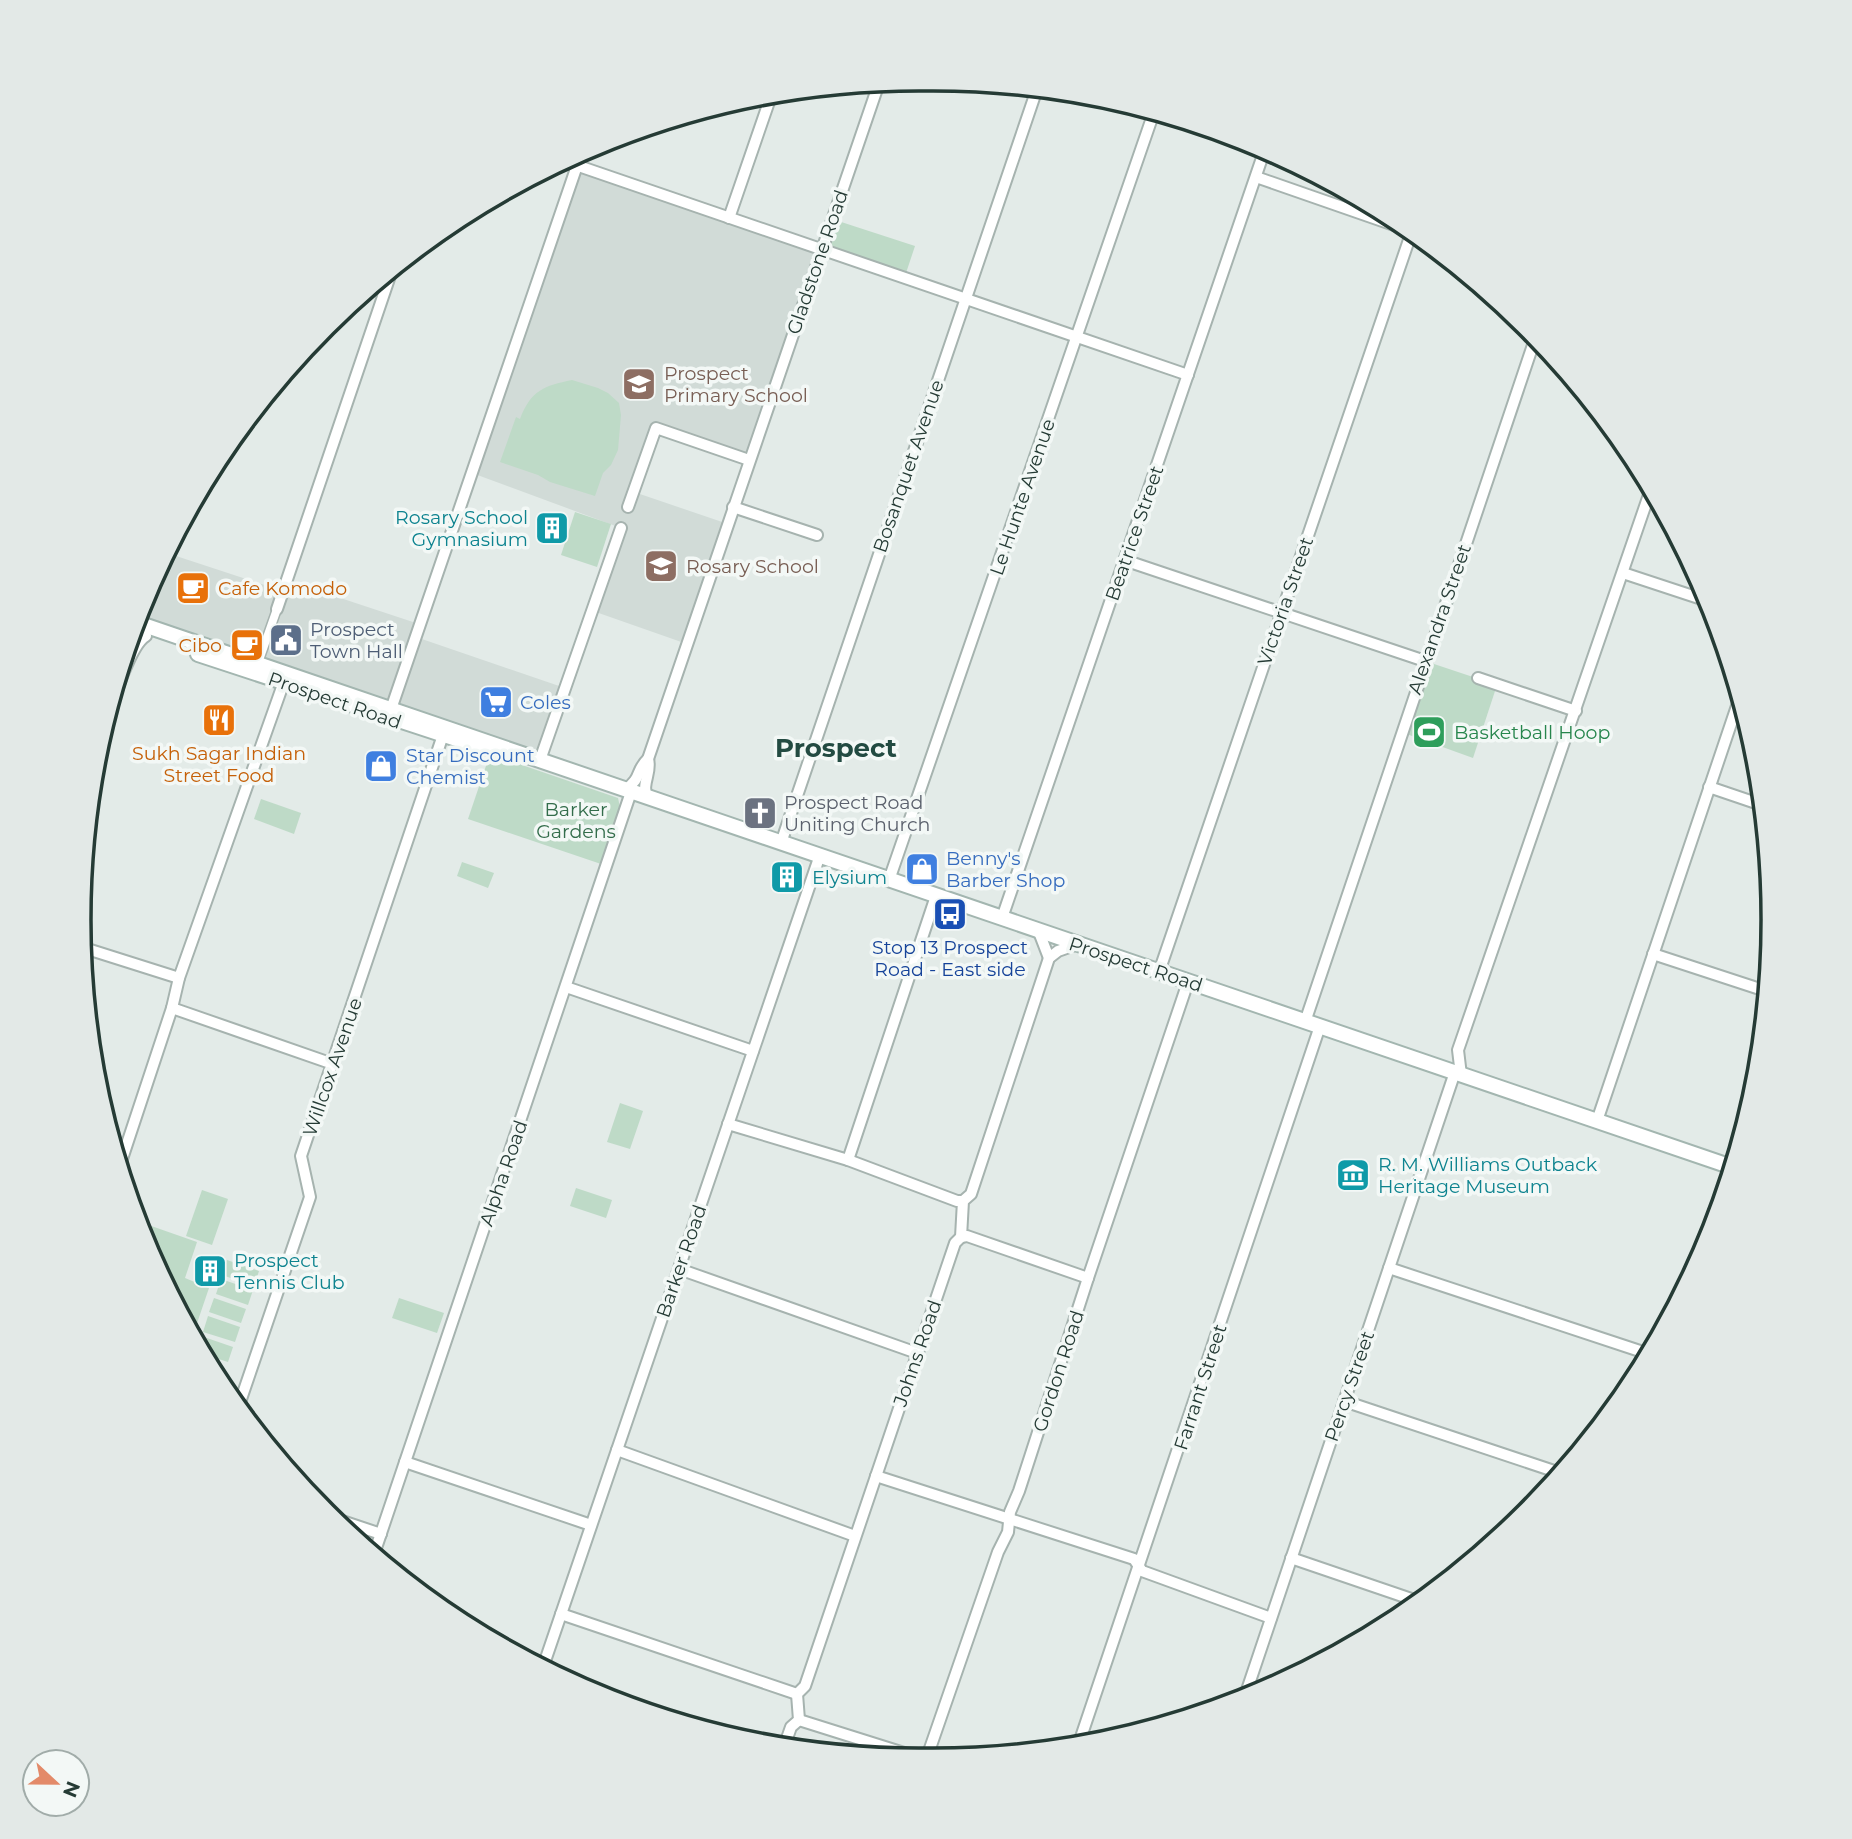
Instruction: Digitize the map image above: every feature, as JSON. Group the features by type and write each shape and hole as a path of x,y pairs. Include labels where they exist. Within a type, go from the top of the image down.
{"main road":[{"name":"Prospect Road","path":"145,625 258,663 285,678"},
{"name":"Prospect Road","path":"142,635 285,678 502,753 540,760 1075,945 1724,1164"}],"street":[{"name":"Gladstone Road","path":"647,797 644,787 648,759 876,93"},
{"name":"Bosanquet Avenue","path":"780,843 1034,97"},
{"path":"729,218 768,105"},
{"name":"Le Hunte Avenue","path":"889,880 1151,120"},
{"name":"Beatrice Street","path":"1002,918 1261,159"},
{"path":"389,713 577,166 1188,375"},
{"path":"1255,177 1370,217"},
{"name":"Victoria Street","path":"1159,972 1408,242"},
{"path":"258,663 387,286"},
{"name":"Alexandra Street","path":"1305,1021 1531,348"},
{"path":"628,508 656,428 749,460"},
{"path":"1452,1071 1647,501"},
{"path":"733,507 817,535"},
{"path":"540,760 621,528"},
{"path":"1125,560 1425,661"},
{"path":"1623,573 1696,597"},
{"path":"124,1152 173,1007 179,978 285,678"},
{"path":"1478,678 1576,712"},
{"path":"1597,1121 1735,713"},
{"name":"Willcox Avenue","path":"242,1396 310,1197 302,1156 444,731"},
{"name":"Gladstone Road","path":"628,791 636,783 643,763 648,759"},
{"path":"1709,787 1752,802"},
{"name":"Alpha Road","path":"377,1545 566,987 628,791"},
{"name":"Barker Road","path":"546,1659 820,855"},
{"path":"848,1160 936,896"},
{"path":"1039,932 1049,958 1058,951 1075,945"},
{"path":"92,951 179,978"},
{"path":"1653,954 1758,989"},
{"name":"Johns Road","path":"797,1694 805,1686 917,1353 956,1243 961,1237 963,1201 971,1194 1049,958"},
{"name":"Gordon Road","path":"928,1748 998,1552 1008,1532 1010,1511 1019,1491 1188,982"},
{"path":"566,987 753,1051"},
{"path":"173,1007 333,1064"},
{"name":"Farrant Street","path":"1082,1734 1320,1026"},
{"path":"1452,1071 1458,1050"},
{"name":"Percy Street","path":"1248,1686 1389,1268 1452,1071"},
{"path":"728,1124 848,1160 963,1201"},
{"path":"961,1237 1088,1278"},
{"path":"1389,1268 1639,1351"},
{"path":"679,1269 917,1353"},
{"path":"1344,1401 1551,1470"},
{"path":"617,1450 855,1536"},
{"path":"405,1462 592,1525"},
{"path":"876,1476 1133,1559 1142,1571 1271,1618"},
{"path":"356,1526 381,1534"},
{"path":"1291,1558 1408,1598"},
{"path":"561,1614 797,1694 799,1720"},
{"path":"799,1720 882,1747"},
{"path":"787,1737 791,1727 799,1720"}],"shaded area":[{"name":"Prospect Primary School","path":"577,166 821,250 749,460 656,428 634,492 728,524 687,644 593,611 621,528 472,473"},
{"path":"175,556 283,591 286,580 419,624 416,637 565,688 540,760 145,625"}],"green space":[{"path":"832,219 915,246 904,279 821,250"},
{"path":"572,380 598,388 619,403 621,415 618,450 611,465 603,473 595,496 500,462 516,417 520,419 534,395 546,387"},
{"path":"575,512 611,524 597,567 561,555"},
{"path":"1425,661 1497,685 1473,758 1401,732"},
{"name":"Barker Gardens","path":"490,754 618,798 620,807 601,864 468,819"},
{"path":"261,799 301,813 294,834 254,819"},
{"path":"462,862 494,873 488,888 457,876"},
{"path":"620,1103 643,1111 630,1149 607,1142"},
{"path":"576,1188 612,1200 606,1218 570,1206"},
{"path":"202,1190 228,1199 212,1245 186,1236"},
{"path":"150,1225 197,1242 185,1278 209,1288 197,1324 176,1286"},
{"path":"227,1260 259,1271 254,1286 222,1275"},
{"path":"221,1279 253,1290 248,1305 216,1294"},
{"path":"214,1298 246,1309 241,1323 209,1312"},
{"path":"399,1298 444,1313 437,1333 392,1318"},
{"path":"208,1316 240,1327 235,1342 203,1332"},
{"path":"204,1337 233,1347 228,1362 218,1359"}],"place":[{"name":"Prospect Primary School","path":"639,384"},
{"name":"Rosary School Gymnasium","path":"552,528"},
{"name":"Rosary School","path":"661,566"},
{"name":"Cafe Komodo","path":"193,588"},
{"name":"Prospect Town Hall","path":"286,640"},
{"name":"Cibo","path":"247,645"},
{"name":"Coles","path":"496,702"},
{"name":"Sukh Sagar Indian Street Food","path":"219,720"},
{"name":"Basketball Hoop","path":"1429,732"},
{"name":"Star Discount Chemist","path":"381,766"},
{"name":"Prospect Road Uniting Church","path":"760,813"},
{"name":"Benny's Barber Shop","path":"922,869"},
{"name":"Elysium","path":"787,877"},
{"name":"Stop 13 Prospect Road - East side","path":"950,914"},
{"name":"R. M. Williams Outback Heritage Museum","path":"1353,1175"},
{"name":"Prospect Tennis Club","path":"210,1271"}],"district":[{"name":"Prospect","path":"836,748"}]}
